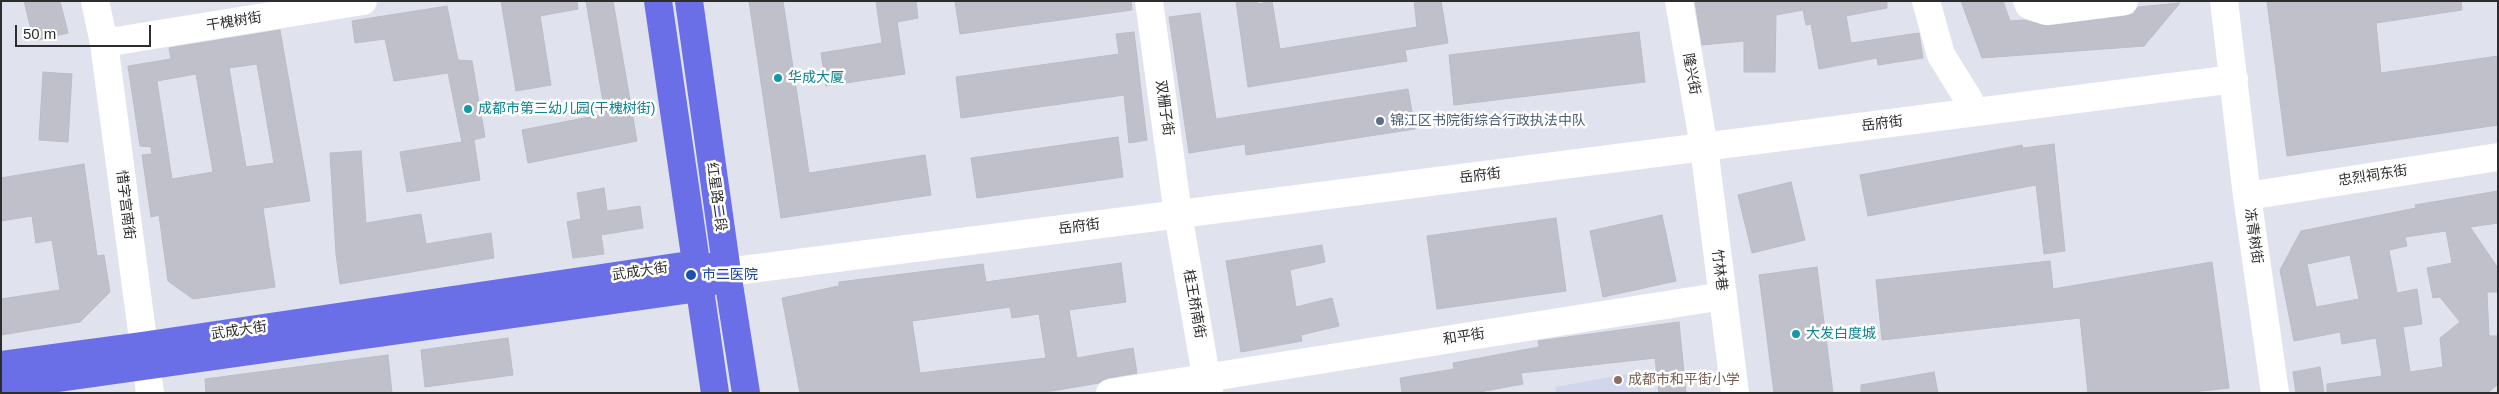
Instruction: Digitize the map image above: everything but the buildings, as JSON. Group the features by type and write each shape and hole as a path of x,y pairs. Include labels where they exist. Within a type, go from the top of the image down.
{"main road":[{"path":"658,1 715,393"},
{"name":"红星路二段","path":"689,1 746,393"},
{"name":"武成大街","path":"1,386 146,369 727,272"},
{"name":"武成大街","path":"1,365 146,369"}],"street":[{"name":"惜字宫南街","path":"95,1 104,43 146,369"},
{"name":"干槐树街","path":"104,43 364,1"},
{"name":"双栅子街","path":"1149,1 1178,214"},
{"name":"隆兴街","path":"1679,1 1704,147"},
{"path":"1926,1 1941,55 1969,100"},
{"path":"2027,1 2029,5 2046,11 2124,1"},
{"name":"冻青树街","path":"2224,1 2275,393"},
{"name":"岳府街","path":"727,272 2234,79"},
{"name":"竹林巷","path":"1704,147 1735,393"},
{"name":"忠烈祠东街","path":"2248,196 2498,157"},
{"name":"桂王桥南街","path":"1178,214 1208,386"},
{"name":"和平街","path":"1110,393 1208,386 1723,296"}],"shaded area":[{"name":"成都市和平街小学","path":"1638,372 1641,393 1556,393 1555,387"}],"place":[{"name":"华成大厦","path":"778,78"},
{"name":"成都市第三幼儿园(干槐树街)","path":"468,109"},
{"name":"锦江区书院街综合行政执法中队","path":"1380,121"},
{"name":"市二医院","path":"691,275"},
{"name":"大发白度城","path":"1796,334"},
{"name":"成都市和平街小学","path":"1618,380"}]}
